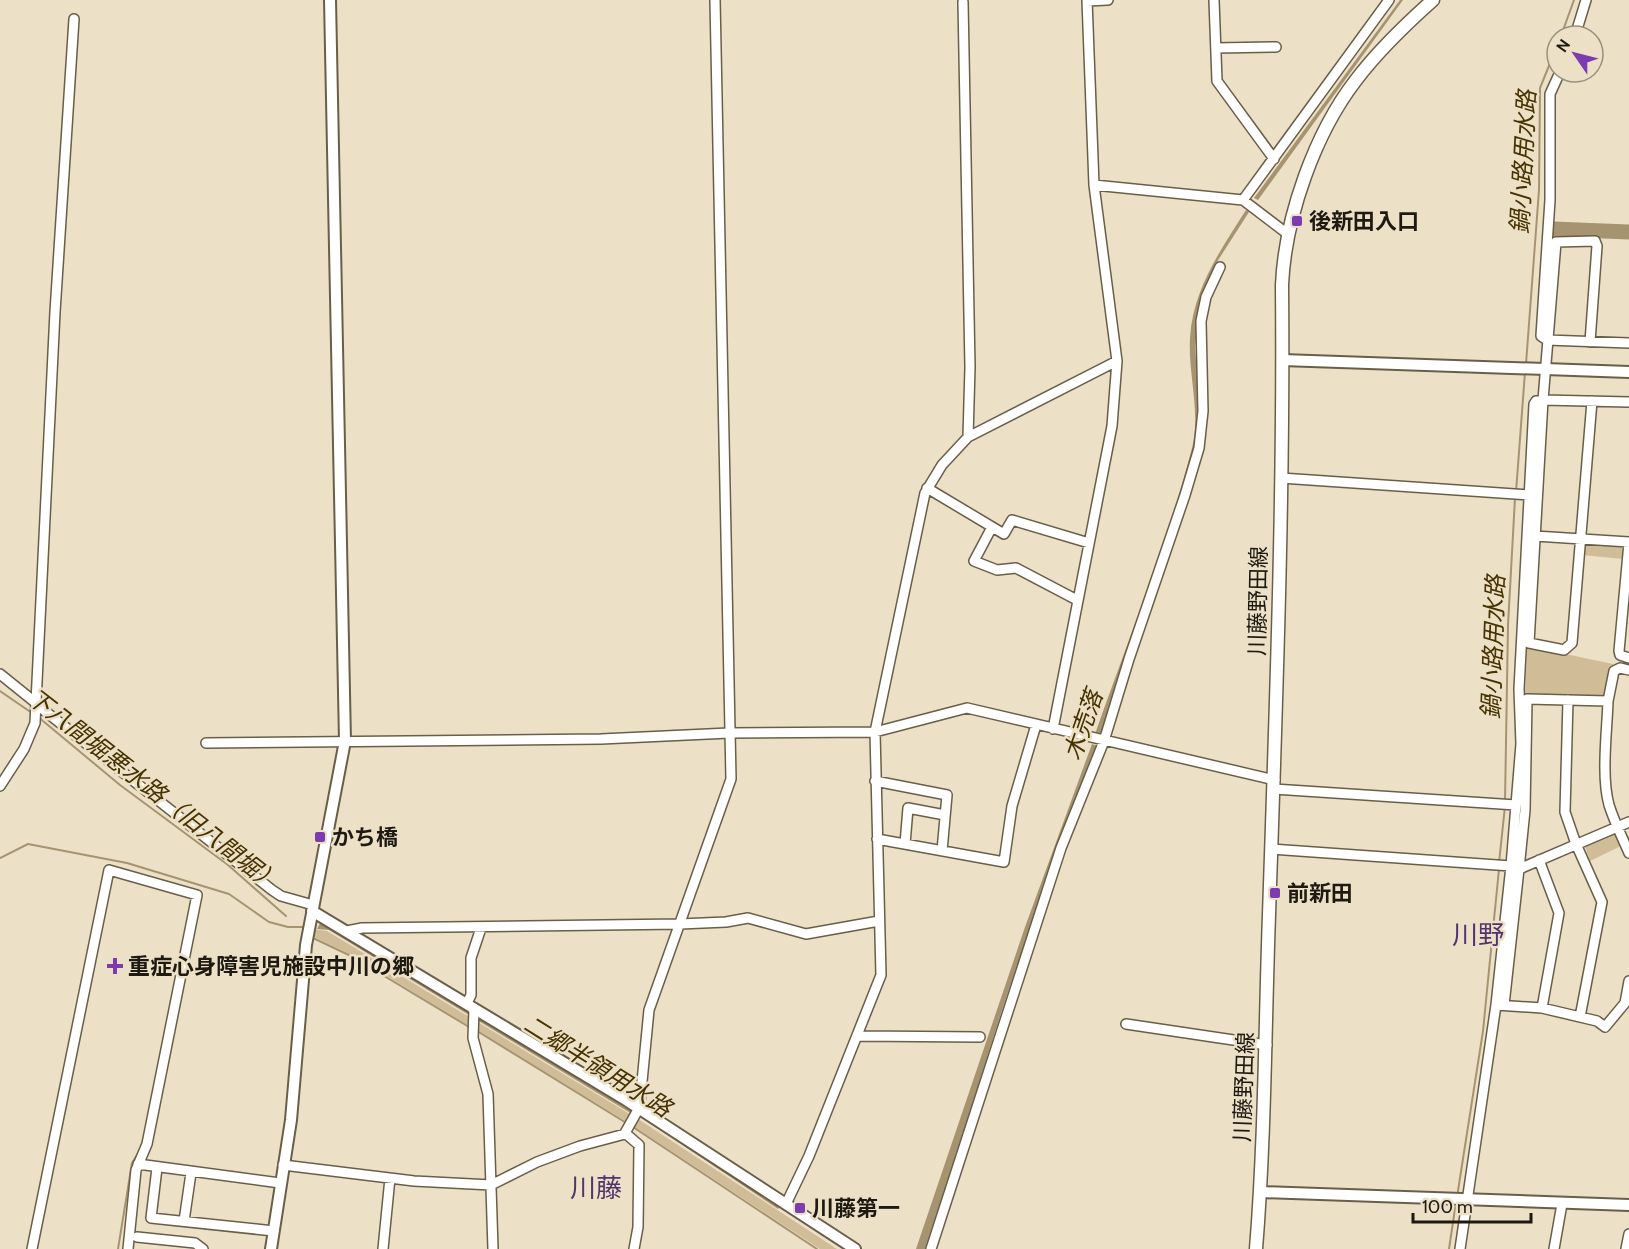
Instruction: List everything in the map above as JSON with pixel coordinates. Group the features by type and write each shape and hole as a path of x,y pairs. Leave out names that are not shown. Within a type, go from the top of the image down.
{"main road":[{"name":"川藤野田線","path":"1256,1249 1261,1192 1275,784 1282,285 1289,235 1316,154 1339,106 1373,61 1433,0"}],"street":[{"path":"272,1249 291,1120 307,938 345,741 330,0"},
{"path":"283,1165 390,1178 491,1185 537,1162 580,1146 625,1134 636,1113 640,1102 649,1010 730,789 715,0"},
{"path":"1053,729 1112,426 1118,361 1094,185 1087,0 1108,0"},
{"path":"1214,0 1217,81 1274,159"},
{"path":"1243,200 1389,0"},
{"path":"1579,24 1586,0"},
{"path":"963,2 970,367 968,437"},
{"path":"0,786 24,749 35,723 55,312 74,19"},
{"path":"1216,48 1276,47"},
{"path":"1555,84 1550,94 1550,200 1542,339 1629,343"},
{"path":"1094,185 1243,200 1289,235"},
{"path":"1590,342 1598,246 1595,242 1556,242 1544,370 1529,643 1564,650 1572,643 1592,401"},
{"path":"931,1249 1061,848 1104,741 1199,448 1203,411 1201,321 1206,297 1220,267"},
{"path":"1282,360 1629,372"},
{"path":"786,1204 809,1156 881,975 875,732 903,590 927,488 942,465 968,437 1118,361"},
{"path":"1515,867 1508,804 1521,744 1519,689 1534,404 1536,401 1543,400 1629,402"},
{"path":"1281,478 1529,495"},
{"path":"927,488 1004,534 1012,520 1089,543"},
{"path":"993,527 974,561 997,570 1016,568 1077,600"},
{"path":"1535,536 1629,542 1619,651 1620,655 1629,658"},
{"path":"1629,670 1620,668 1614,671 1608,701 1606,782 1609,804 1629,853"},
{"path":"0,674 36,705 272,890 347,930 472,1013 786,1204 855,1249"},
{"path":"1460,1249 1500,1005 1515,867 1525,810 1527,699 1608,701"},
{"path":"1568,700 1565,812 1576,844 1602,902 1580,1017"},
{"path":"206,743 602,739 729,733 875,732 967,708 1275,784 1508,804"},
{"path":"877,839 1004,862 1012,806 1036,725"},
{"path":"875,781 947,795 942,851"},
{"path":"905,844 908,808 945,815"},
{"path":"1271,849 1515,867 1539,860 1629,822"},
{"path":"1539,860 1559,913 1542,1008"},
{"path":"32,1249 109,870 197,896 147,1144 138,1164 128,1249"},
{"path":"347,930 680,924 726,922 748,918 806,934 879,921"},
{"path":"481,928 471,958 471,995 473,1038 488,1094 493,1249"},
{"path":"1500,1005 1542,1008 1598,1021 1605,1027 1625,1003 1629,981"},
{"path":"1126,1024 1267,1045"},
{"path":"858,1036 980,1037"},
{"path":"625,1134 639,1145 638,1227 633,1249"},
{"path":"138,1164 191,1173 280,1183"},
{"path":"158,1168 151,1218 274,1231"},
{"path":"184,1221 191,1173"},
{"path":"383,1249 390,1178"},
{"path":"1261,1192 1629,1206"},
{"path":"1554,1249 1562,1204"},
{"path":"193,1243 195,1222"},
{"path":"1626,1249 1629,1234"},
{"path":"137,1237 193,1243 203,1249"}],"shaded area":[{"path":"1400,0 1403,0 1258,200 1254,198"},
{"path":"1246,210 1249,212 1215,265 1201,297 1195,346 1199,408 1196,446 1101,735 1095,734 1159,556 1192,448 1195,407 1190,338 1196,303 1209,271"},
{"path":"1585,543 1622,545 1623,559 1582,555"},
{"path":"1527,646 1613,664 1604,694 1602,697 1525,696"},
{"path":"1092,744 1098,746 1025,941 936,1219 925,1249 916,1249 1025,927"},
{"path":"1614,833 1621,846 1590,861 1585,846"},
{"path":"320,923 453,1002 469,1012 469,1015 329,930 317,929"},
{"path":"313,929 327,931 638,1119 837,1249 820,1249 627,1122 352,955 312,936"},
{"path":"478,1018 633,1112 632,1114 477,1020"},
{"path":"641,1117 780,1206 778,1209"}],"waterway":[{"name":"鍋小路用水路","path":"1565,24 1574,0"},
{"name":"鍋小路用水路","path":"1526,364 1539,190 1540,88 1545,76"},
{"path":"1553,229 1629,232"},
{"name":"鍋小路用水路","path":"1516,492 1525,372"},
{"name":"鍋小路用水路","path":"1505,801 1508,625 1515,498"},
{"name":"下八間堀悪水路（旧八間堀）","path":"0,691 32,713"},
{"name":"下八間堀悪水路（旧八間堀）","path":"37,716 120,785 228,865 286,916"},
{"name":"鍋小路用水路","path":"1499,863 1505,806"},
{"name":"二郷半領用水路","path":"0,858 28,844 127,863 229,894 269,922 288,927 307,927"},
{"name":"鍋小路用水路","path":"1457,1197 1483,1031 1499,869"},
{"name":"下八間堀悪水路（旧八間堀）","path":"313,938 351,956 469,1027"},
{"name":"下八間堀悪水路（旧八間堀）","path":"477,1031 628,1124"},
{"name":"下八間堀悪水路（旧八間堀）","path":"633,1127 817,1249"},
{"path":"118,1249 132,1163 140,1150"},
{"name":"鍋小路用水路","path":"1449,1249 1456,1202"}],"place":[{"name":"後新田入口","path":"1297,221"},
{"name":"かち橋","path":"320,837"},
{"name":"前新田","path":"1275,893"},
{"name":"重症心身障害児施設中川の郷","path":"115,966"},
{"name":"川藤第一","path":"800,1208"}],"district":[{"name":"川野","path":"1478,935"},
{"name":"川藤","path":"596,1188"}],"water label":[{"name":"木売落","path":"1083,725"}]}
